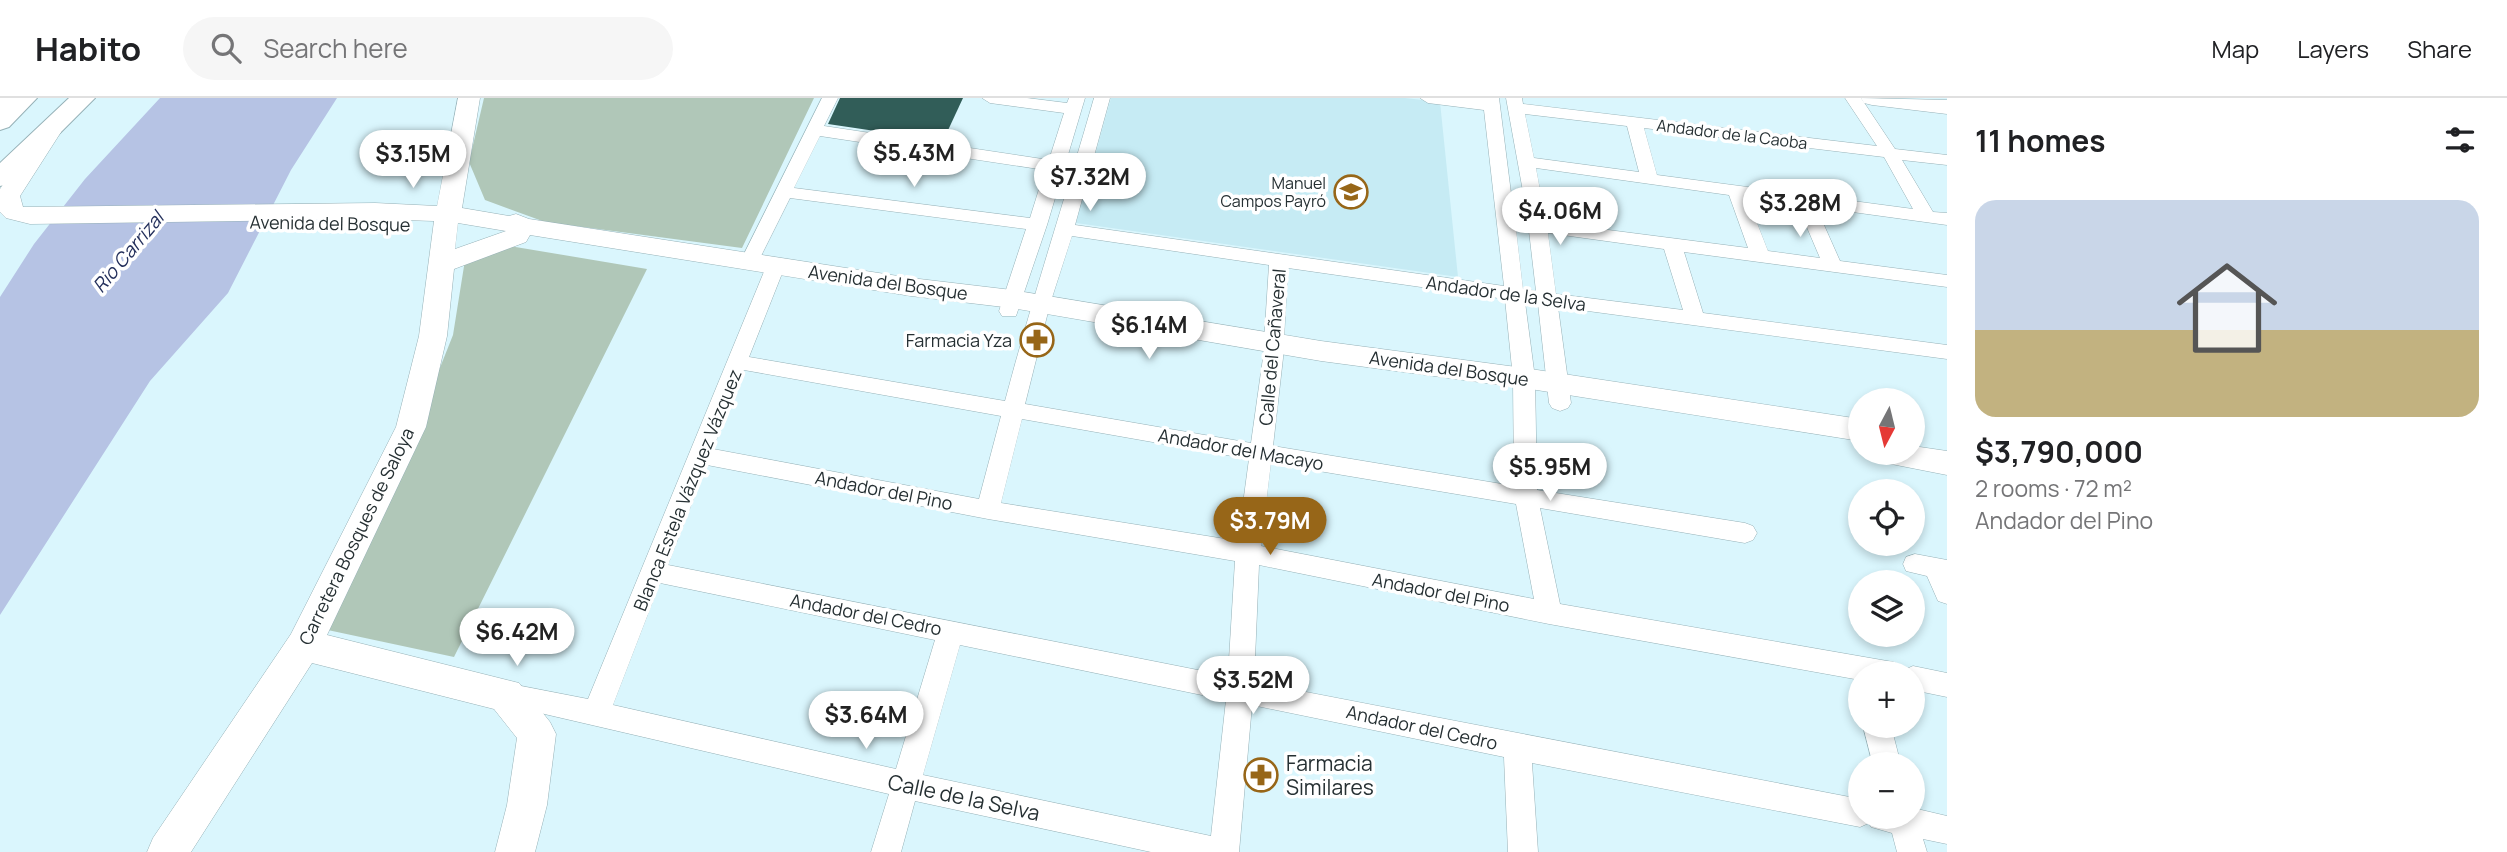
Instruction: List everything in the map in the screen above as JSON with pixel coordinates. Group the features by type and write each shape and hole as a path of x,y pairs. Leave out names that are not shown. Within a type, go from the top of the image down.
{"main road":[{"path":"0,122 25,98"},
{"path":"0,178 83,98"}],"street":[{"path":"0,102 4,98"},
{"name":"Carretera Bosques de Saloya","path":"167,852 304,645 411,427 433,336 449,208 469,98"},
{"name":"Blanca Estela Vázquez Vázquez","path":"596,713 738,362 786,192 830,98"},
{"path":"990,98 1076,104 1010,305"},
{"path":"988,510 1039,310 1102,98"},
{"path":"1428,98 1492,102 1516,295 1524,387 1526,497 1549,613"},
{"path":"1853,98 1891,155 1927,217"},
{"path":"1872,98 1947,107"},
{"path":"1515,103 1538,226 1559,393"},
{"name":"Andador de la Caoba","path":"1515,103 1891,155 1947,160"},
{"path":"1634,121 1650,179"},
{"name":"Avenida del Bosque","path":"54,125 6,201 15,213 16,224 377,214 449,208 520,231 765,269 906,299 1010,305 1273,351 1787,428 1848,430"},
{"path":"815,130 1056,166"},
{"path":"1526,162 1947,219"},
{"path":"1736,191 1760,256"},
{"path":"786,192 1038,225"},
{"path":"1804,199 1832,264"},
{"path":"377,214 449,208 520,231"},
{"path":"1507,222 1947,281"},
{"name":"Andador de la Selva","path":"1065,229 1516,295 1947,352"},
{"path":"441,264 520,231"},
{"path":"1672,243 1695,318"},
{"name":"Calle del Cañaveral","path":"1224,852 1240,689 1248,553 1273,351 1279,259"},
{"name":"Andador del Macayo","path":"738,362 1745,533"},
{"name":"Avenida del Bosque","path":"1787,428 1848,446"},
{"path":"1925,440 1947,444"},
{"name":"Andador del Pino","path":"701,455 988,510 1248,553 1549,613 1848,668"},
{"path":"1925,459 1947,463"},
{"path":"1932,567 1947,594"},
{"name":"Andador del Cedro","path":"654,572 1517,747 1848,811"},
{"path":"886,852 951,631"},
{"path":"304,645 506,695 537,734 527,805 515,852"},
{"path":"1925,680 1947,685"},
{"name":"Calle de la Selva","path":"506,695 1218,852"},
{"path":"1517,747 1523,852"},
{"path":"1925,825 1947,830"},
{"path":"1900,829 1912,852"}],"shaded area":[{"name":"Manuel Campos Payró","path":"1111,98 1405,98 1440,102 1458,277 1076,223"}],"green space":[{"path":"484,98 814,98 742,248 545,222 485,200 469,162"},
{"path":"504,245 647,269 454,657 323,629 412,438 453,335 465,260"}],"water":[{"name":"Rio Carrizal","path":"160,98 337,98 291,170 228,293 150,381 0,615 0,297 34,244 85,179"}],"building":[{"path":"840,98 963,98 943,141 828,124"}],"place":[{"name":"Manuel Campos Payró","path":"1351,192"},
{"name":"Farmacia Yza","path":"1037,340"},
{"name":"Farmacia Similares","path":"1261,775"}]}
